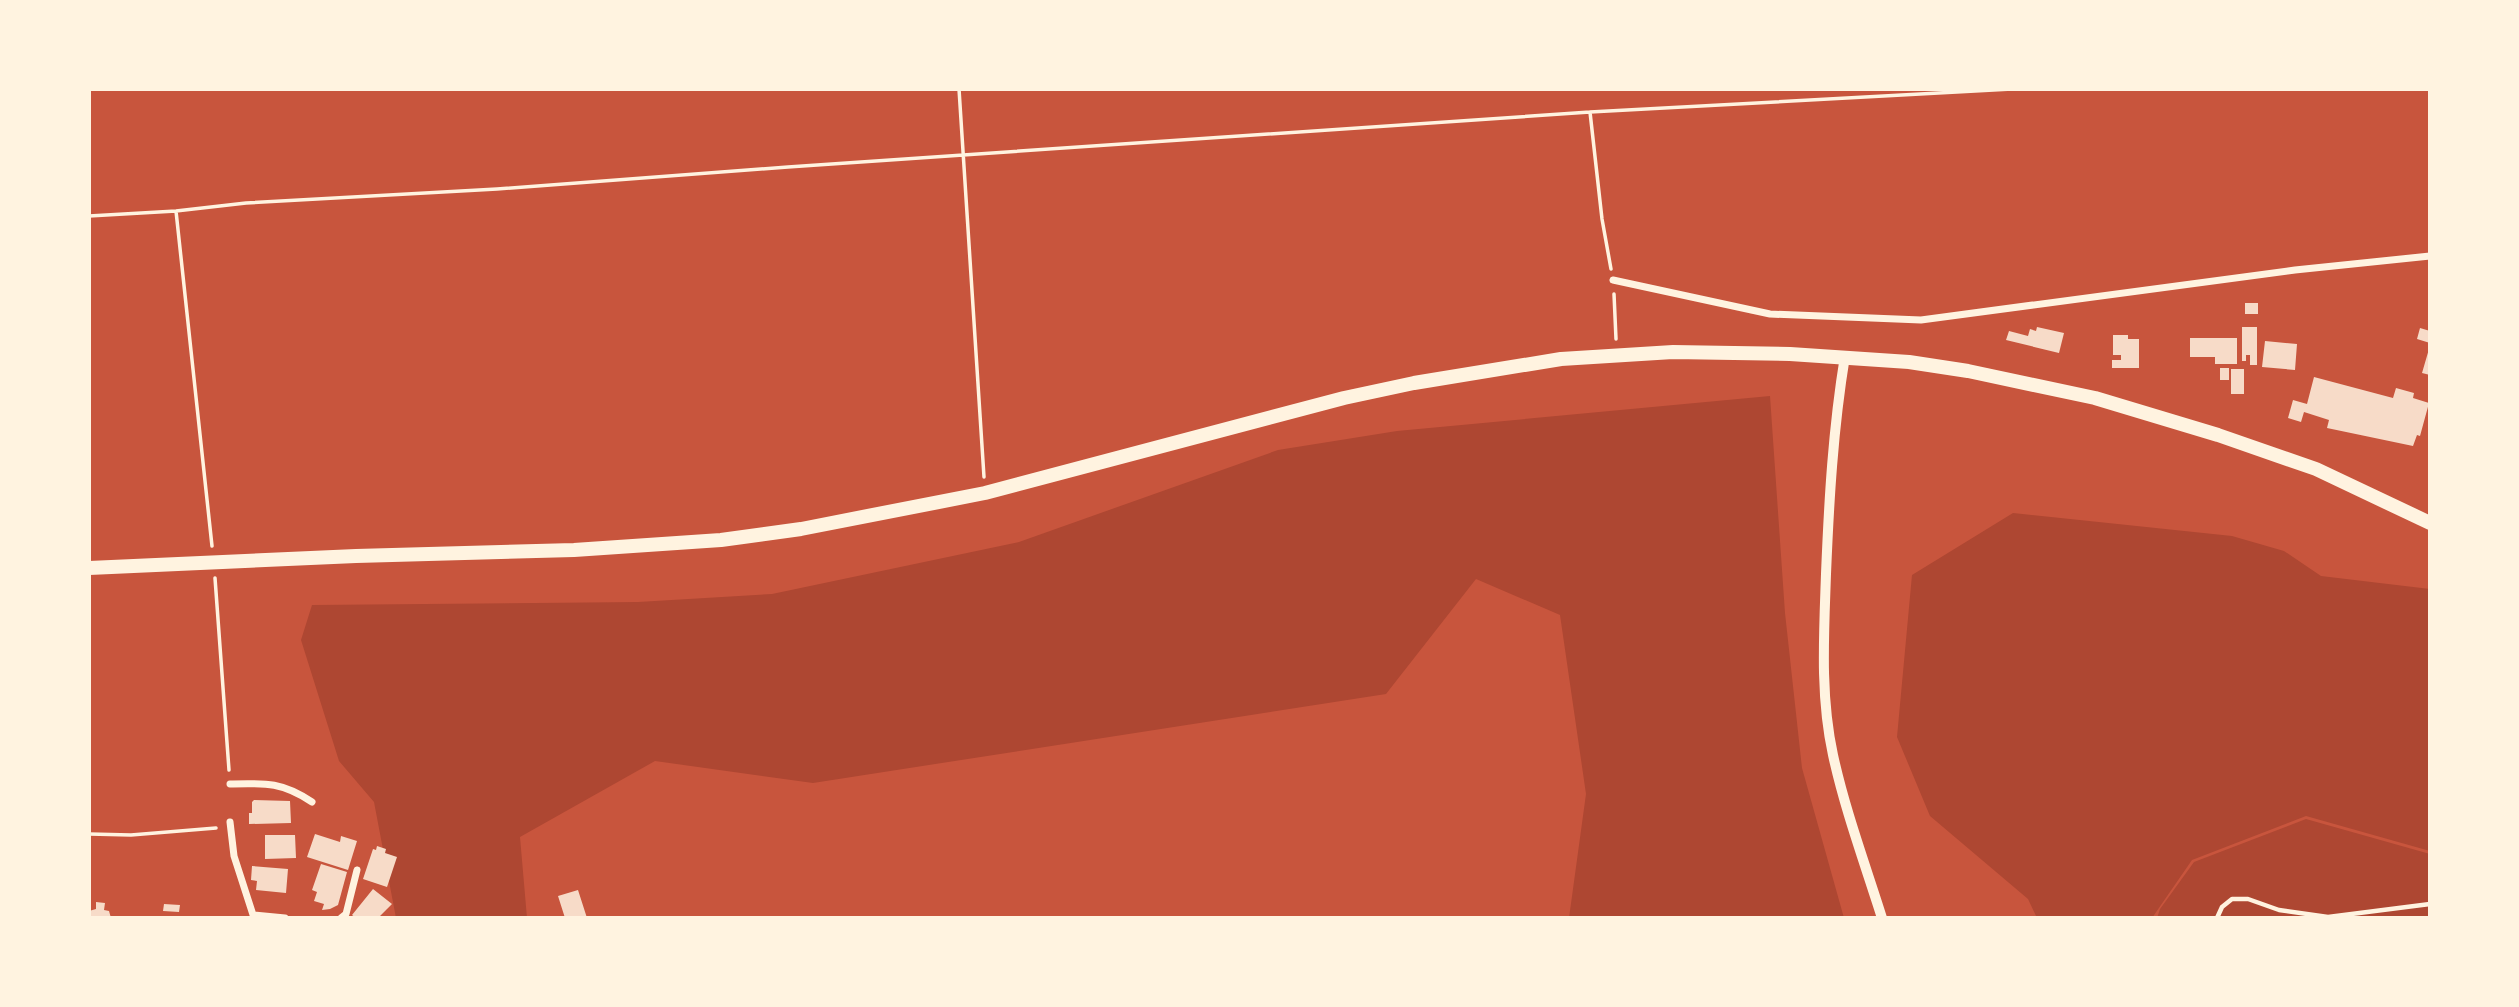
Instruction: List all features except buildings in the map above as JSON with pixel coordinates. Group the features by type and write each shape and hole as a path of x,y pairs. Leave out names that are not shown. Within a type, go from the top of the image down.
{"highway":[{"path":"89,568 643,547 800,529 985,493 1344,398 1513,366 1617,354 1732,352 1845,356 1968,371 2095,398 2208,431 2316,469 2430,523"}],"street":[{"path":"1613,280 1770,314 1898,321 2430,256"},
{"path":"1845,356 1836,407 1831,461 1824,634 1825,695 1832,754 1882,918"},
{"path":"230,784 274,784 293,790 312,802"},
{"path":"230,822 234,856 254,916 285,918"},
{"path":"341,918 346,914 357,870"}],"lane":[{"path":"2217,918 2222,907 2232,900 2248,899 2278,910 2328,917 2430,904"}],"path":[{"path":"959,89 985,493"},
{"path":"89,216 176,211 246,203 496,189 1590,112 2012,89"},
{"path":"1590,112 1602,219 1613,280 1617,354"},
{"path":"176,211 214,562 230,784"},
{"path":"89,834 131,835 218,828 230,822"}],"shaded area":[{"path":"1770,396 1785,613 1802,768 1844,918 1569,918 1586,794 1560,615 1476,579 1386,694 813,783 655,761 520,837 527,918 396,918 374,802 339,761 301,640 312,605 638,602 772,594 1019,542 1278,450 1397,431"},
{"path":"2013,513 2232,536 2284,551 2321,576 2430,589 2430,851 2306,816 2192,860 2152,918 2037,918 2028,899 1930,816 1897,737 1912,575"},
{"path":"2306,819 2430,854 2430,918 2157,918 2160,909 2194,862"}]}
